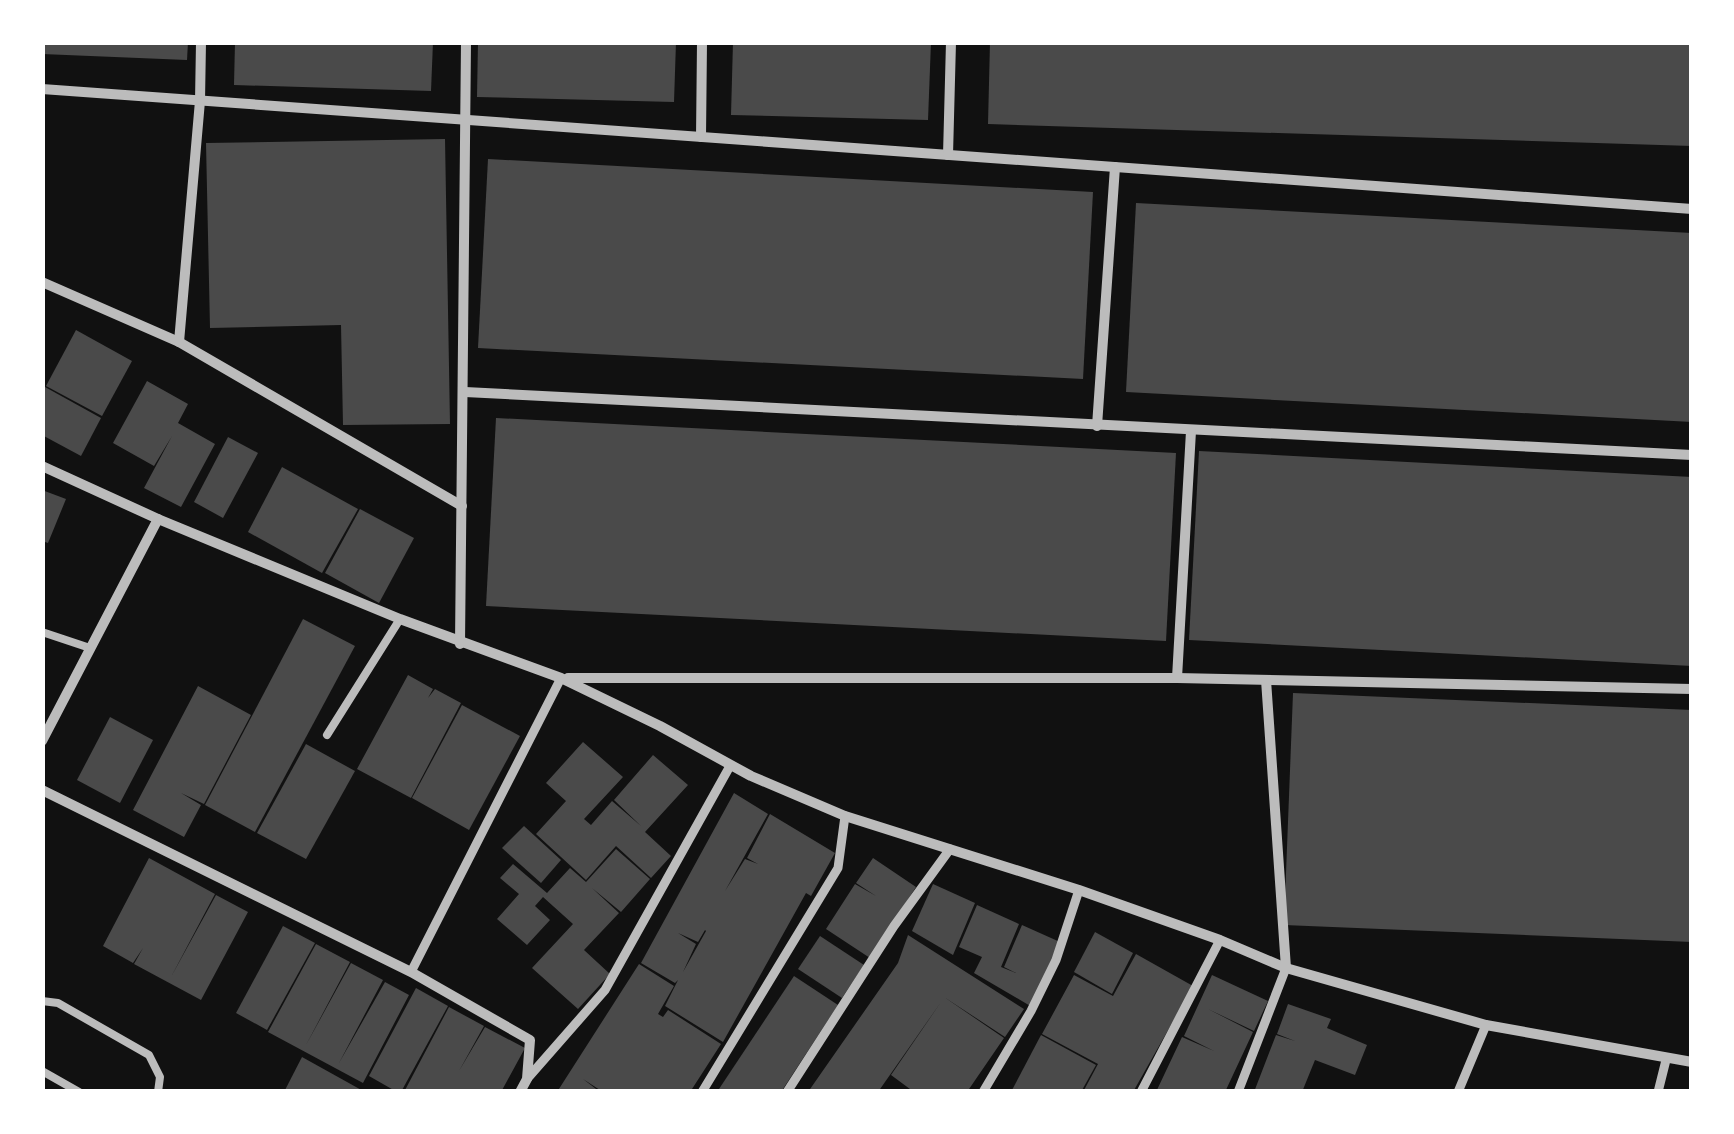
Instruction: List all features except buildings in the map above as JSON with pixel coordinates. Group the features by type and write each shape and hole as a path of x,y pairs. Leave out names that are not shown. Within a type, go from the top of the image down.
{"street":[{"path":"179,342 200,101 201,42"},
{"path":"460,644 466,42"},
{"path":"701,137 702,42"},
{"path":"948,155 951,42"},
{"path":"42,89 1692,209"},
{"path":"1097,426 1115,167"},
{"path":"42,282 179,342 462,506"},
{"path":"465,392 1692,456"},
{"path":"1177,678 1191,430"},
{"path":"42,466 400,620 561,678 660,726 730,766 845,816 1079,890 1286,968 1486,1025 1692,1062"},
{"path":"42,741 158,518"},
{"path":"561,678 1177,678 1692,689"},
{"path":"411,972 561,678"},
{"path":"1238,1092 1286,968 1266,680"},
{"path":"520,1092 605,990 730,766"},
{"path":"42,790 411,972 530,1040 528,1079"},
{"path":"702,1092 838,868 845,816"},
{"path":"787,1092 894,926 950,849"},
{"path":"983,1092 1056,960 1079,890"},
{"path":"1141,1092 1220,940"},
{"path":"1458,1092 1486,1025"},
{"path":"1658,1092 1666,1060"}],"lane":[{"path":"328,735 400,620"},
{"path":"42,632 90,648"},
{"path":"42,1002 58,1003 149,1055 160,1077 158,1092"},
{"path":"42,1071 80,1092"}]}
